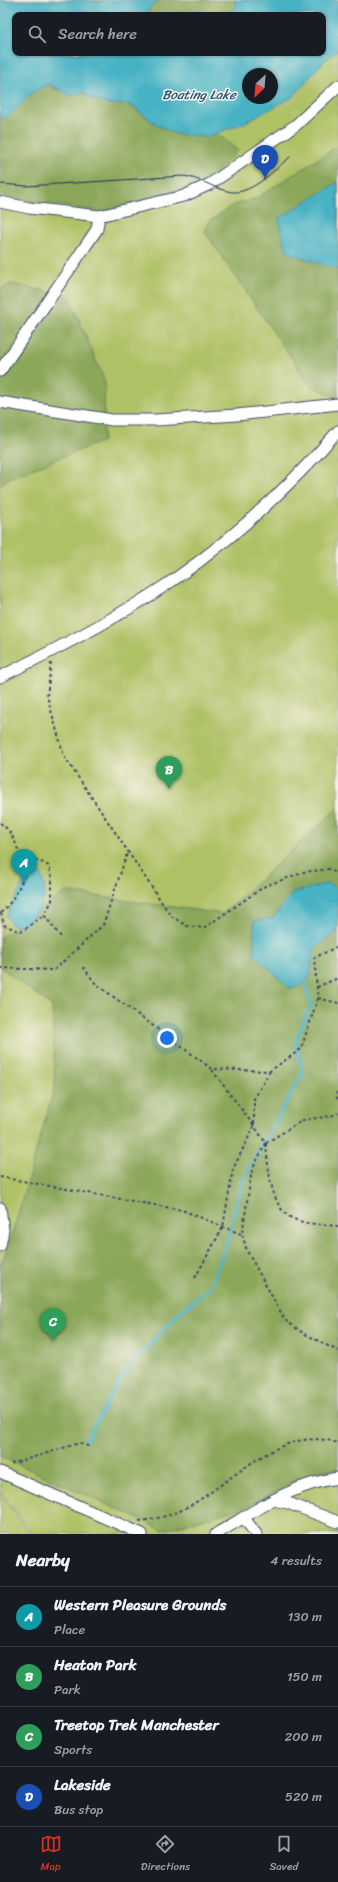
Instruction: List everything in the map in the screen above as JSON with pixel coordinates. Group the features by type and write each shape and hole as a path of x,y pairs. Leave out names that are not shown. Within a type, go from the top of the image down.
{"lane":[{"path":"0,202 29,208 99,216 184,196 210,184 296,124 338,86"},
{"path":"0,371 97,229 99,216"},
{"path":"0,402 112,420 156,420 338,404"},
{"path":"0,677 52,651 150,596 199,560 252,517 306,468 338,431"},
{"path":"0,1208 3,1230 0,1246"},
{"path":"0,1472 142,1534"},
{"path":"216,1534 294,1489 317,1481 338,1478"},
{"path":"273,1500 288,1503 338,1522"},
{"path":"244,1518 256,1534"}],"path":[{"path":"52,651 47,696 64,756 171,916 187,926 204,928 265,886 304,872 329,869 338,874"},
{"path":"0,823 8,828 13,837 25,874"},
{"path":"0,968 54,970 98,930 103,924 128,851"},
{"path":"30,860 39,860 49,866 52,880 52,901 44,915 21,932 4,925 1,913 8,907 25,874 30,860"},
{"path":"44,915 61,937"},
{"path":"195,1278 224,1227 233,1169 254,1126 254,1098 270,1071 301,1049 318,998 314,958 338,946"},
{"path":"83,967 96,984 212,1069 266,1143 268,1169 272,1187 278,1205 285,1214 302,1221 338,1226"},
{"path":"317,987 338,978"},
{"path":"318,998 338,1003"},
{"path":"212,1069 270,1071"},
{"path":"338,1091 336,1095 338,1102"},
{"path":"338,1112 331,1116 303,1120 266,1143 252,1170 242,1234 247,1251 285,1320 303,1333 338,1351"},
{"path":"0,1177 182,1210 242,1234"},
{"path":"138,1521 160,1519 191,1505 259,1457 297,1441 327,1440 338,1444"},
{"path":"15,1468 8,1465 80,1443 90,1447"}],"green space":[{"path":"0,0 338,0 338,1534 32,1534 0,1491"},
{"path":"160,0 235,0 235,6 232,12 148,12 151,6"},
{"path":"48,84 56,89 83,92 90,98 107,104 131,105 157,125 207,137 217,133 238,151 219,170 184,191 103,212 9,198 0,194 0,118 32,93"},
{"path":"338,146 338,398 310,385 205,232 210,221 233,205 255,199"},
{"path":"12,284 69,296 105,382 103,441 9,478 0,486 0,289"},
{"path":"338,808 338,1469 314,1471 249,1506 163,1530 0,1456 0,1268 12,1235 55,1086 52,1006 0,967 0,938 66,892 223,914"},
{"path":"0,1493 30,1534 0,1534"}],"water":[{"name":"Boating Lake","path":"0,0 91,0 97,2 109,0 160,0 151,6 148,12 12,12 12,56 326,56 326,12 232,12 235,6 235,0 338,0 338,50 323,62 293,97 244,123 207,137 176,134 157,125 131,105 107,104 90,98 83,92 73,96 48,84 32,93 8,117 0,119"},
{"path":"338,182 338,270 287,252 278,219"},
{"path":"29,872 41,874 45,887 45,895 41,905 31,919 23,926 12,925 6,916"},
{"path":"329,883 338,889 338,931 314,949 310,978 297,987 289,988 254,954 254,921 273,918 292,893"}],"waterway":[{"path":"86,1440 124,1373 178,1314 210,1288 226,1245 243,1179 303,1073 295,1042 311,1004 305,982"}],"tram line":[{"path":"0,184 27,186 183,176 227,191 235,192 252,187 261,182 290,157"}],"place":[{"name":"Lakeside","path":"265,178"},
{"name":"Heaton Park","path":"169,789"},
{"name":"Western Pleasure Grounds","path":"24,882"},
{"name":"Treetop Trek Manchester","path":"53,1341"}]}
